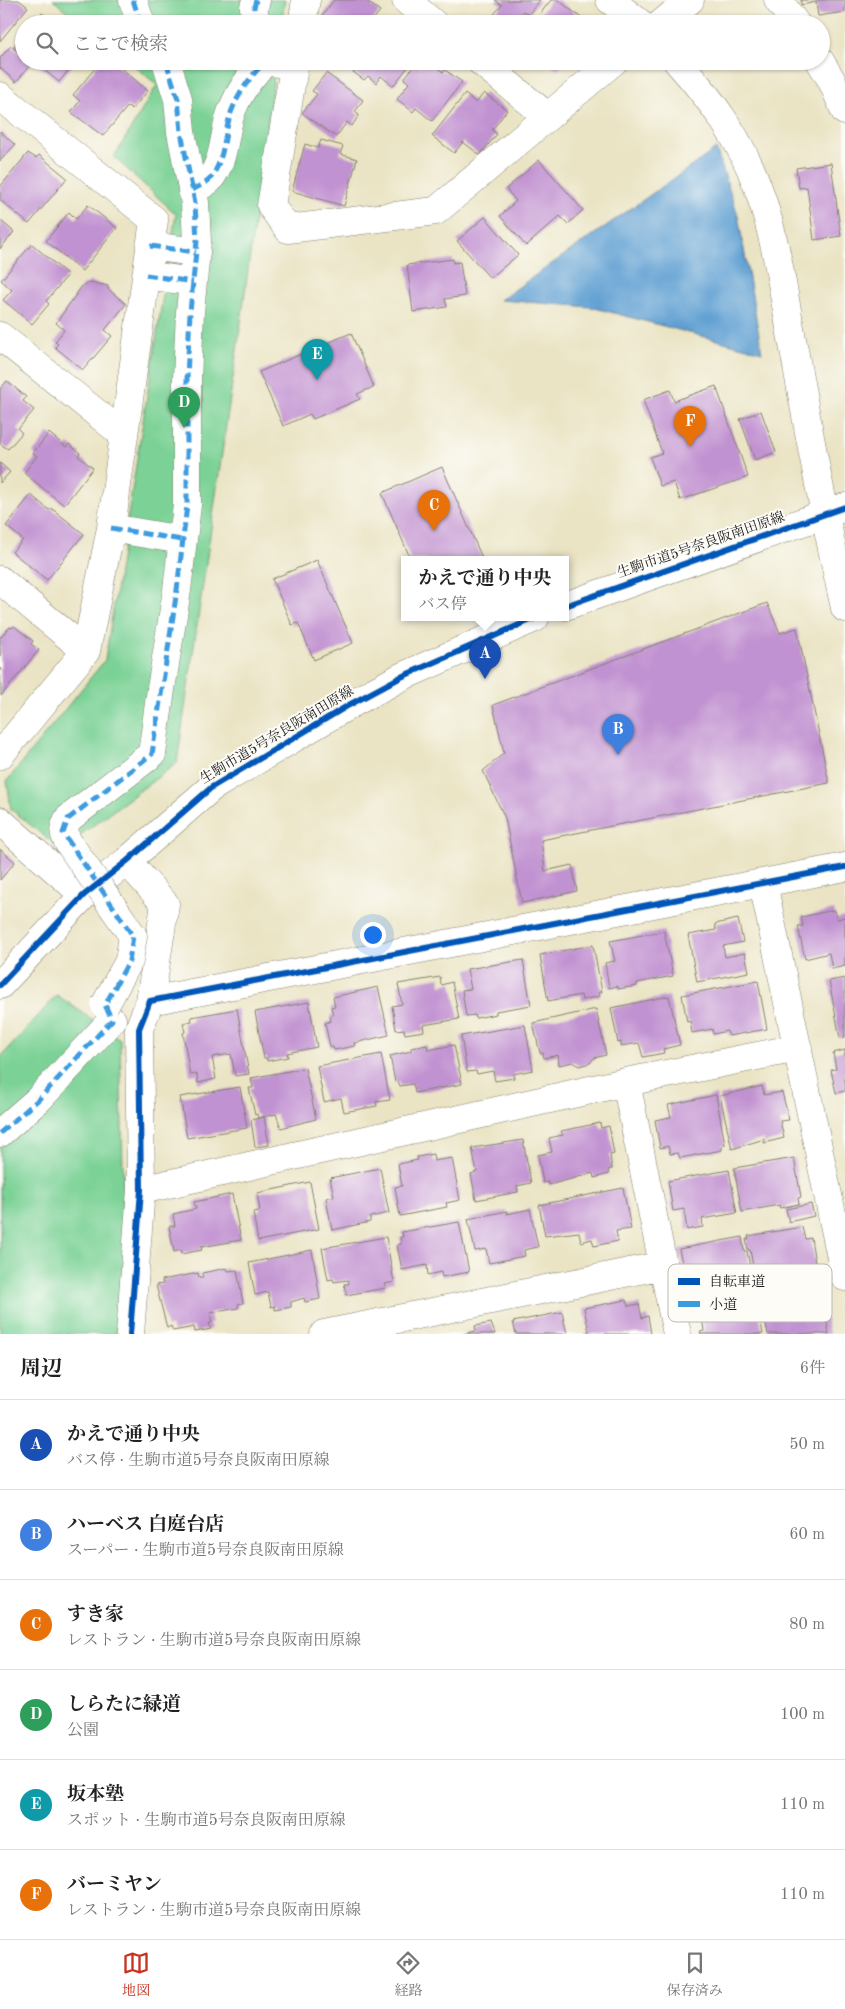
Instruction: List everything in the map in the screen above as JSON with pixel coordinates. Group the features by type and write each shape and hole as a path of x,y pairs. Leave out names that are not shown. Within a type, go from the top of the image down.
{"street":[{"path":"132,0 138,15"},
{"path":"254,15 256,0"},
{"path":"304,15 306,0"},
{"path":"406,0 424,15"},
{"path":"610,0 629,15"},
{"path":"672,15 690,0"},
{"path":"778,0 789,15"},
{"path":"0,1133 39,1099 109,1013 129,961 133,936 63,832 68,819 152,754 177,590 187,505 187,379 196,252 196,203 181,132 178,98 169,70"},
{"path":"192,190 208,181 219,165 232,111 246,86 259,70"},
{"path":"294,70 271,206 288,229 436,211 603,70"},
{"path":"491,70 547,116"},
{"path":"685,70 704,91 732,132 757,184 773,240 835,511 845,608"},
{"path":"825,70 845,111"},
{"path":"0,96 154,220 111,528 86,651 0,755"},
{"path":"150,246 196,252"},
{"path":"146,275 193,282"},
{"path":"0,336 124,436"},
{"name":"生駒市道5号奈良阪南田原線","path":"569,605 835,511"},
{"path":"111,528 182,540"},
{"path":"0,580 86,651"},
{"name":"生駒市道5号奈良阪南田原線","path":"0,985 84,894 127,861 212,787 401,676 459,653 528,621"},
{"path":"0,821 84,894"},
{"path":"127,861 165,904 150,1001 139,1029 141,1190 130,1334"},
{"path":"150,1001 845,866"},
{"path":"763,883 845,1277"},
{"path":"109,1013 139,1029"},
{"path":"141,1190 626,1082 798,1048"},
{"path":"626,1082 668,1285"},
{"path":"324,1334 664,1265"}],"green space":[{"path":"53,0 285,0 282,15 71,15"},
{"path":"140,70 275,70 241,322 177,763 83,833 55,845 11,809 7,781 105,660 176,214 114,157 157,85"},
{"path":"57,995 120,1039 125,1264 116,1334 0,1334 0,1058"}],"water":[{"path":"716,149 738,215 762,352 591,307 500,300"}],"building":[{"path":"0,0 19,0 28,7 21,15 15,15 15,23 0,41"},
{"path":"334,0 365,0 380,11 377,15 323,15"},
{"path":"495,0 540,0 528,15 523,11 520,15 494,14 502,5"},
{"path":"551,0 558,0 578,15 539,15"},
{"path":"801,0 845,0 845,12 818,15 816,2 801,5"},
{"path":"11,46 15,49 15,70 26,70 16,82 0,68 0,58"},
{"path":"44,70 69,70 59,82"},
{"path":"94,70 124,70 148,91 132,109 128,106 103,136 71,112 80,101 73,95"},
{"path":"350,70 406,70 393,86 381,76 376,83 368,76 364,80"},
{"path":"411,70 440,70 443,72 445,70 462,82 432,121 416,108 413,112 397,99 409,83 404,79"},
{"path":"326,73 363,100 355,112 359,115 352,126 347,122 336,137 302,113 317,94 312,91"},
{"path":"484,93 507,110 492,130 497,134 480,155 463,142 454,153 432,136 465,94 476,103"},
{"path":"0,131 15,145 0,161"},
{"path":"321,140 343,146 340,154 357,159 344,206 292,191 305,144 318,148"},
{"path":"28,153 36,158 39,155 67,178 29,224 0,200 0,187"},
{"path":"539,160 583,210 568,224 560,216 526,246 500,216 516,201 506,189"},
{"path":"831,163 841,236 814,240 807,187 799,188 796,168"},
{"path":"88,205 117,228 82,271 46,241 69,212 76,219"},
{"path":"485,217 518,255 490,278 457,241"},
{"path":"0,220 14,232 0,249"},
{"path":"32,244 68,275 46,301 49,304 32,324 3,300 12,290 1,280"},
{"path":"453,259 453,263 460,262 465,296 445,299 447,307 413,312 407,265"},
{"path":"90,282 108,286 108,289 126,304 105,330 112,336 83,370 55,347 58,344 55,342 64,330 56,323 82,286"},
{"path":"351,333 374,387 357,394 360,399 313,419 310,414 283,426 259,372"},
{"path":"7,381 26,397 23,401 34,410 18,429 22,433 8,449 0,444 0,389"},
{"path":"716,386 748,477 680,500 674,482 660,486 650,457 662,453 643,400 670,390 674,401"},
{"path":"761,411 776,452 755,460 740,419"},
{"path":"49,433 66,447 69,444 80,453 78,456 93,468 64,505 24,473 37,456 33,453"},
{"path":"0,463 10,472 0,483"},
{"path":"442,467 481,556 409,556 382,493"},
{"path":"31,495 84,534 47,580 12,552 23,540 6,526"},
{"path":"317,560 353,643 314,660 298,623 292,625 272,579"},
{"path":"767,603 780,633 797,628 829,783 541,840 545,871 572,865 577,891 522,903 505,818 483,771 504,753 493,705"},
{"path":"14,626 33,641 31,644 39,650 1,696 0,636 10,627"},
{"path":"0,849 15,862 0,880"},
{"path":"834,910 837,919 845,917 845,966 832,969 829,953 805,959 798,926 803,926 801,917"},
{"path":"738,919 743,942 723,946 725,957 745,953 749,972 697,982 688,935 716,930 715,924"},
{"path":"664,931 673,976 637,983 637,986 618,989 618,986 609,988 605,963 615,961 610,941"},
{"path":"593,945 602,992 599,992 600,996 582,1000 581,995 548,1001 540,955"},
{"path":"523,960 531,1005 496,1011 496,1014 476,1018 475,1015 466,1016 462,990 471,989 467,969"},
{"path":"440,977 441,985 452,982 459,1019 423,1025 424,1031 405,1034 404,1029 396,1030 392,1006 402,1004 398,984"},
{"path":"845,978 845,1037 840,1038 829,981"},
{"path":"758,981 767,1029 729,1036 727,1031 713,1034 712,1029 692,1033 690,1021 687,1022 682,995"},
{"path":"378,987 389,1035 354,1043 355,1046 334,1050 333,1047 330,1047 325,1023 331,1021 330,1015 333,1015 331,1007 335,1006 333,997"},
{"path":"669,996 680,1045 663,1049 664,1053 643,1057 639,1043 621,1046 621,1042 618,1043 611,1008"},
{"path":"309,1002 317,1047 287,1053 288,1057 267,1061 267,1058 264,1058 255,1012"},
{"path":"237,1009 249,1074 235,1076 231,1054 212,1057 216,1079 198,1083 197,1074 190,1075 183,1023 192,1021 191,1017"},
{"path":"596,1009 606,1055 594,1058 590,1063 579,1066 573,1062 559,1065 558,1055 544,1058 543,1053 540,1053 533,1023"},
{"path":"525,1025 533,1070 513,1074 514,1078 495,1081 493,1071 477,1074 476,1071 467,1072 461,1036"},
{"path":"427,1045 428,1050 454,1045 462,1084 415,1093 413,1084 400,1086 398,1081 395,1082 390,1056 411,1051 411,1048"},
{"path":"845,1050 845,1091 836,1093 831,1070 836,1069 833,1053"},
{"path":"381,1054 390,1100 376,1102 377,1106 344,1112 341,1098 324,1102 317,1066"},
{"path":"305,1068 316,1119 281,1128 276,1114 258,1118 257,1114 255,1115 249,1088 253,1088 251,1078"},
{"path":"762,1086 764,1095 782,1092 789,1120 780,1121 784,1138 764,1143 764,1139 732,1149 720,1096"},
{"path":"240,1087 247,1128 187,1138 180,1097"},
{"path":"716,1095 725,1145 722,1146 722,1150 680,1158 678,1153 670,1154 668,1146 660,1148 655,1120 671,1117 668,1105"},
{"path":"264,1117 269,1145 255,1147 251,1120"},
{"path":"600,1123 601,1128 609,1126 614,1154 610,1155 612,1169 608,1170 609,1174 594,1178 593,1173 549,1185 548,1182 543,1183 538,1155 552,1152 549,1138 563,1135 561,1131"},
{"path":"523,1140 531,1183 517,1186 518,1192 476,1200 471,1174 477,1172 472,1148"},
{"path":"433,1154 434,1161 452,1158 460,1200 446,1203 447,1207 400,1216 395,1187 402,1186 398,1164 418,1160 417,1157"},
{"path":"794,1158 801,1197 798,1198 799,1204 780,1208 779,1205 742,1212 734,1168"},
{"path":"380,1168 389,1213 370,1217 370,1222 332,1230 326,1198 334,1196 330,1178"},
{"path":"729,1170 737,1213 702,1219 703,1227 687,1230 684,1209 673,1211 668,1181"},
{"path":"310,1182 319,1229 258,1241 253,1212 260,1211 257,1193"},
{"path":"623,1188 631,1229 616,1231 618,1241 594,1246 592,1239 581,1242 579,1232 545,1236 539,1205"},
{"path":"232,1194 241,1240 201,1247 202,1250 181,1254 181,1250 174,1252 169,1226 175,1226 173,1214 196,1209 194,1202"},
{"path":"811,1204 814,1216 789,1222 786,1209"},
{"path":"530,1209 538,1247 524,1250 525,1256 489,1263 486,1249 475,1251 468,1219 507,1211 507,1214"},
{"path":"459,1222 469,1272 442,1277 441,1272 428,1275 427,1265 402,1270 397,1245 401,1244 400,1237 403,1237 402,1232"},
{"path":"802,1227 805,1239 811,1238 815,1264 753,1264 746,1239 749,1239 748,1236"},
{"path":"386,1237 394,1282 385,1284 386,1288 346,1295 344,1284 349,1284 348,1280 334,1282 333,1279 328,1280 322,1248"},
{"path":"742,1237 744,1251 747,1251 749,1264 682,1264 679,1249"},
{"path":"312,1250 320,1299 305,1302 304,1298 291,1302 291,1307 275,1310 275,1306 271,1307 268,1292 255,1295 249,1263"},
{"path":"227,1268 228,1271 237,1270 243,1303 238,1304 238,1308 210,1313 212,1323 209,1323 211,1329 195,1332 194,1327 173,1331 171,1326 167,1328 156,1285 163,1284 162,1280 198,1273 199,1277 203,1277 202,1273"},
{"path":"626,1300 628,1306 639,1304 642,1318 648,1316 651,1334 584,1334 589,1332 584,1308"},
{"path":"562,1312 567,1334 516,1334 513,1322"},
{"path":"703,1322 761,1322 763,1334 701,1334 700,1332 704,1331"},
{"path":"766,1322 827,1322 829,1334 768,1334"},
{"path":"491,1323 495,1334 463,1334 476,1331 475,1326"}],"marked path":[{"path":"133,0 138,15"},
{"path":"254,15 256,0"},
{"path":"0,1133 39,1099 112,1020 105,1005 129,961 133,936 63,833 68,819 152,754 177,590 187,505 187,379 190,312 197,241 195,203 181,132 178,99 169,70"},
{"path":"192,190 209,180 214,172 221,155 232,110 250,78 258,70"},
{"path":"150,246 196,252"},
{"path":"146,275 193,282"},
{"path":"111,528 182,540"}],"cycle path":[{"path":"569,605 845,507"},
{"path":"0,985 84,895 127,861 212,787 349,705 401,677 528,621"},
{"path":"130,1334 141,1190 139,1029 150,1001 845,867"}],"place":[{"name":"坂本塾","path":"317,380"},
{"name":"しらたに緑道","path":"184,428"},
{"name":"バーミヤン","path":"690,447"},
{"name":"すき家","path":"434,531"},
{"name":"かえで通り中央","path":"485,679"},
{"name":"ハーベス 白庭台店","path":"618,755"}]}
